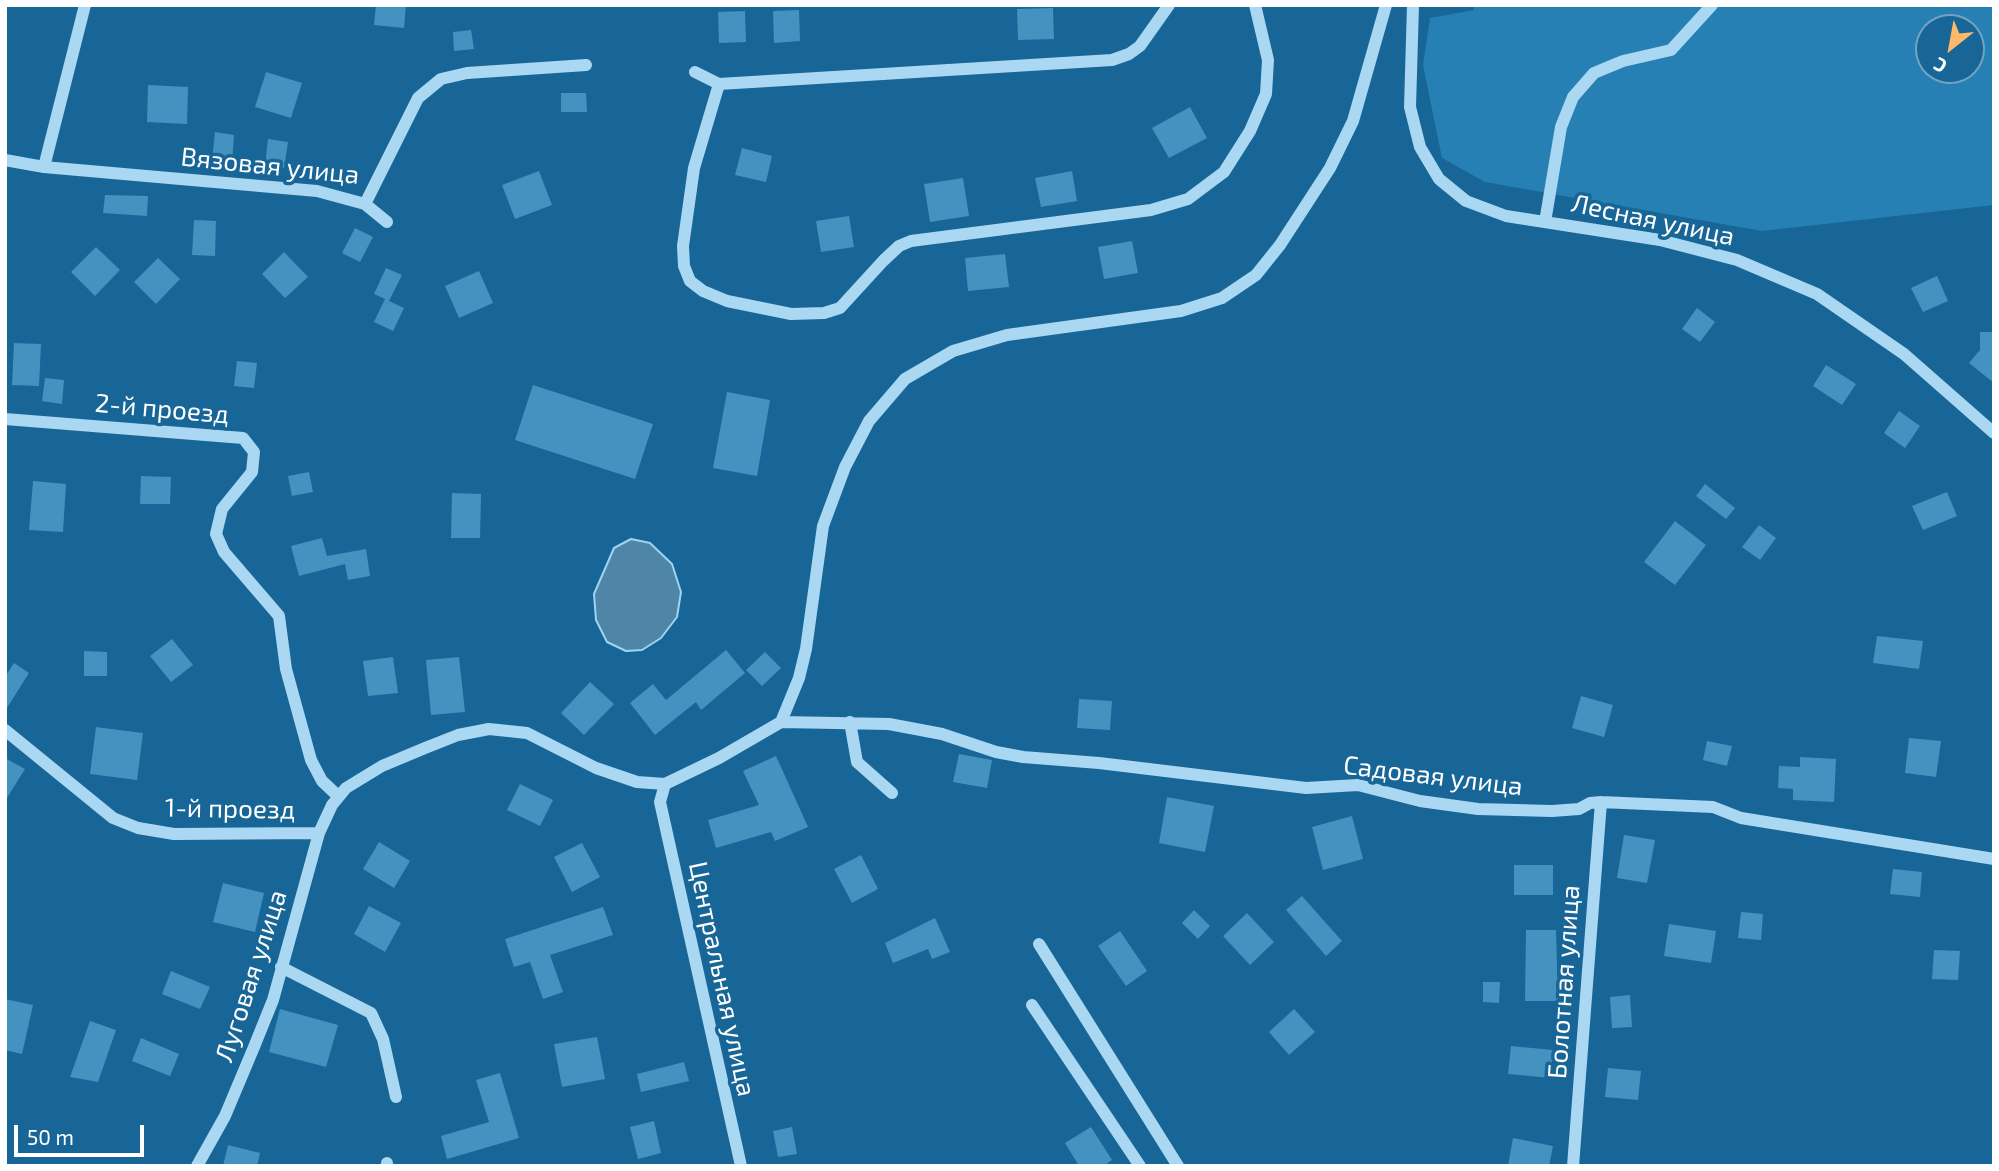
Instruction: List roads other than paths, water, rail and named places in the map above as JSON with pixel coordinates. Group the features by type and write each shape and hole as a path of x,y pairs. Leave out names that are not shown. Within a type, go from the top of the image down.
{"street":[{"path":"44,167 85,5"},
{"path":"695,72 719,84 1112,60 1129,54 1140,46 1169,5"},
{"path":"719,84 694,168 683,246 684,266 690,281 703,291 727,301 791,314 824,313 839,308 899,246 911,241 1151,210 1188,199 1224,172 1250,131 1266,94 1268,60 1255,5"},
{"path":"338,796 382,766 458,735 489,729 527,733 596,768 637,782 665,784 719,758 781,722 799,678 806,649 822,526 845,467 869,421 905,379 953,351 1007,335 1181,312 1222,298 1255,275 1280,245 1330,168 1353,121 1386,5"},
{"name":"Лесная улица","path":"1412,5 1410,107 1420,148 1439,179 1466,201 1506,216 1660,240 1737,260 1817,294 1904,354 1994,433"},
{"path":"1545,222 1561,127 1573,97 1594,73 1623,61 1671,50 1712,5"},
{"name":"Вязовая улица","path":"5,160 44,167 317,191 365,204 418,98 441,79 467,73 586,65"},
{"path":"365,204 387,222"},
{"name":"2-й проезд","path":"5,419 243,438 254,452 252,472 222,509 216,534 224,552 279,616 286,669 311,760 322,781 338,796"},
{"name":"Садовая улица","path":"781,722 889,724 942,734 996,752 1023,757 1099,762 1306,788 1357,785 1420,801 1478,809 1552,811 1579,809 1590,803 1601,802 1713,807 1741,818 1994,859"},
{"path":"850,722 857,762 892,793"},
{"name":"1-й проезд","path":"5,730 113,818 138,828 174,834 319,833"},
{"name":"Центральная улица","path":"665,784 660,802 741,1166"},
{"name":"Луговая улица","path":"197,1166 240,1082 273,1000 319,833 338,796"},
{"name":"Болотная улица","path":"1573,1166 1601,802"},
{"path":"1039,944 1178,1166"},
{"path":"281,968 371,1013 383,1040 397,1097"},
{"path":"1032,1005 1140,1166"}]}
